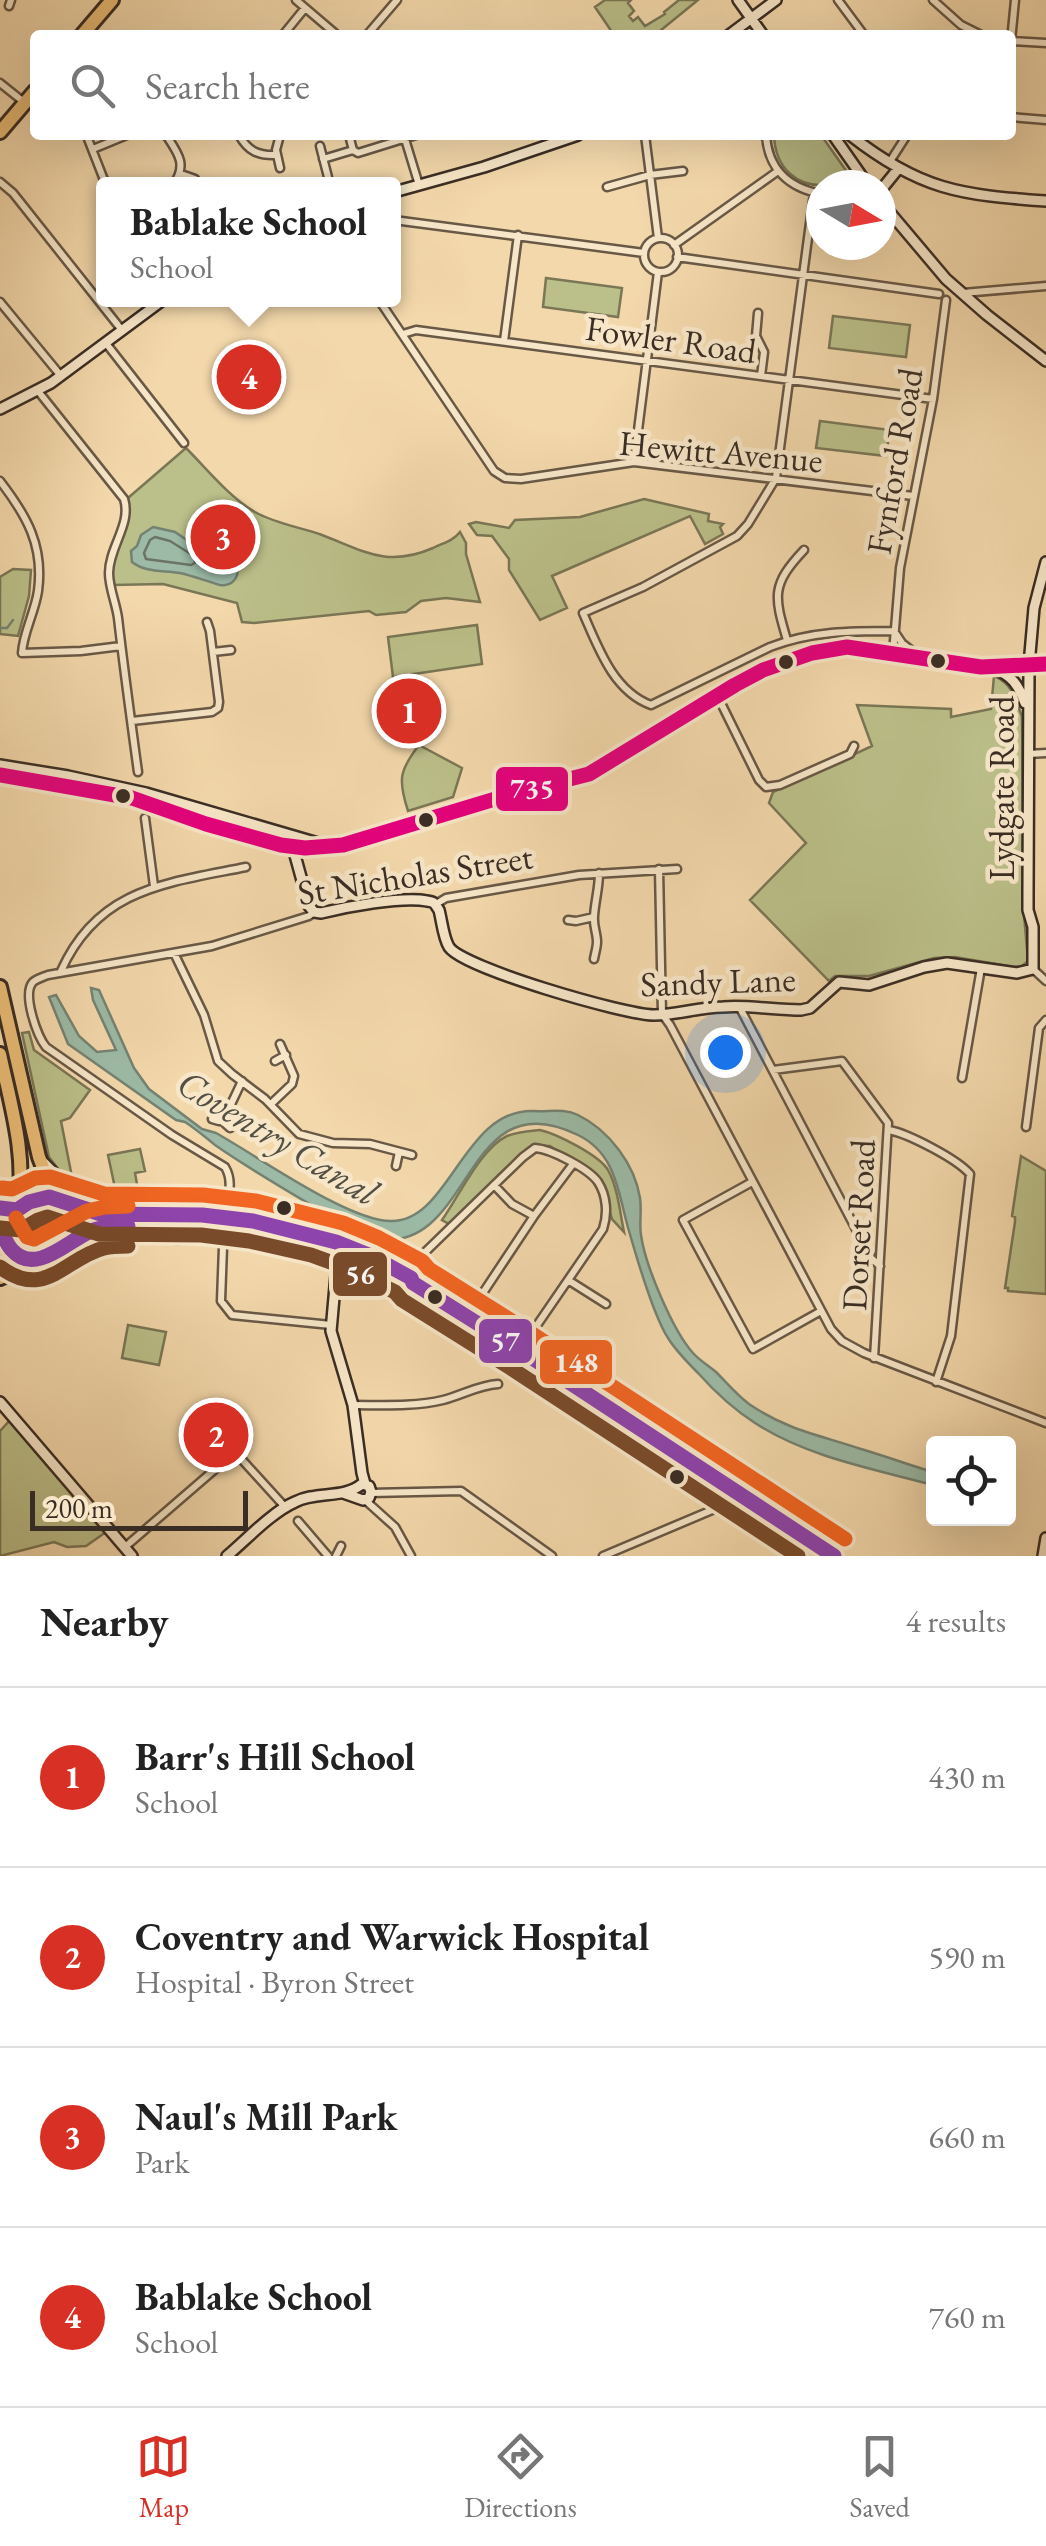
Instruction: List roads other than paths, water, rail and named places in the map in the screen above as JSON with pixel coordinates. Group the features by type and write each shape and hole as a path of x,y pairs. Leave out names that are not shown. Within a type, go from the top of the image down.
{"highway":[{"path":"86,30 112,0"},
{"path":"0,132 30,97"},
{"path":"0,975 6,1012"},
{"path":"0,987 39,1157 49,1182 73,1218 69,1242 57,1252 0,1278"},
{"path":"0,1054 20,1150 21,1186 17,1210 3,1237 18,1256 42,1259"},
{"path":"17,1210 38,1197 63,1200"}],"main road":[{"path":"738,0 759,30"},
{"path":"735,30 776,0"},
{"path":"401,190 565,140"},
{"path":"836,140 855,170"},
{"path":"857,140 894,166 935,186 955,192 1046,201"},
{"path":"892,170 894,166"},
{"path":"896,220 961,293 1046,360"},
{"path":"0,410 38,392 153,307"},
{"name":"Lydgate Road","path":"1033,969 1033,927 1028,910 1029,666 1034,608 1046,562"},
{"path":"0,775 132,798 293,848 347,844 515,792 590,774 764,670 812,653 847,647 997,670 1018,686 1028,716"},
{"path":"981,667 1046,664"},
{"path":"0,765 146,793 330,845"},
{"path":"230,818 292,844 314,912"},
{"name":"St Nicholas Street","path":"314,912 400,901 436,904"},
{"name":"Sandy Lane","path":"436,904 449,947 462,957 549,990 626,1012 662,1014 720,1006 801,1010 810,1008 836,982 869,985 947,963 1017,973 1033,969"},
{"path":"1033,927 1045,925"},
{"path":"39,1157 74,1194 114,1215"},
{"path":"63,1200 100,1214 233,1218 287,1229 368,1254 411,1278 412,1283 834,1556"},
{"path":"0,1208 17,1210"},
{"path":"69,1242 104,1227 189,1226 252,1233 365,1266 405,1286 412,1283"},
{"path":"230,1555 285,1507 308,1497 362,1491 352,1406 331,1326 343,1246"},
{"path":"0,1402 128,1551"},
{"path":"1042,1556 1046,1539"}],"street":[{"path":"296,0 331,30"},
{"path":"371,30 397,0"},
{"path":"838,0 860,30"},
{"path":"933,0 966,30"},
{"path":"1012,30 1015,0"},
{"path":"288,30 305,8"},
{"path":"1016,41 1046,43"},
{"path":"0,82 30,97"},
{"path":"1016,117 1046,120"},
{"path":"88,140 103,177"},
{"path":"93,149 115,140"},
{"path":"169,140 182,166 179,177"},
{"path":"242,140 258,154 277,155"},
{"path":"278,140 280,168"},
{"path":"350,140 353,150"},
{"path":"323,160 398,140"},
{"path":"406,140 419,186"},
{"path":"645,140 658,238"},
{"path":"767,140 778,171 806,190"},
{"path":"894,166 905,140"},
{"path":"320,146 328,177"},
{"path":"606,187 683,171"},
{"path":"674,245 778,171"},
{"path":"181,174 189,177"},
{"path":"0,182 96,298"},
{"path":"401,221 644,253"},
{"path":"504,341 518,236"},
{"path":"658,238 674,245 678,257 672,268 658,272 647,265 644,253 648,244 658,238"},
{"path":"678,257 939,294"},
{"path":"807,260 776,478 748,524 738,536 583,613 616,679 651,705 787,640 841,631 894,631 902,643 923,659"},
{"path":"634,462 658,272"},
{"path":"961,293 1046,286"},
{"name":"Fynford Road","path":"894,653 900,568 933,399 946,300"},
{"path":"0,302 61,376"},
{"path":"104,307 121,329"},
{"name":"Hewitt Avenue","path":"385,307 499,475 513,480 634,462 914,496"},
{"path":"758,313 756,336 764,352 761,376"},
{"name":"Fowler Road","path":"404,334 416,330 933,399"},
{"path":"105,342 184,443"},
{"path":"38,392 126,506 109,570 138,772"},
{"path":"0,481 22,510 36,542 38,591 22,653 122,646"},
{"path":"787,640 777,594 782,576 804,550"},
{"path":"132,722 216,710 219,702 206,622"},
{"path":"212,652 231,650"},
{"path":"718,697 766,787 780,785 850,754 854,746"},
{"path":"1028,754 1046,753"},
{"path":"145,818 154,886"},
{"path":"61,971 104,913 121,902 154,886 246,867"},
{"path":"659,869 662,1014 836,1336 874,1358 1046,1423"},
{"name":"St Nicholas Street","path":"436,904 446,898 561,878 677,869"},
{"path":"594,959 599,874"},
{"name":"St Nicholas Street","path":"226,1206 229,1178 225,1167 62,1059 40,1040 29,988 48,974 212,946 314,912"},
{"path":"568,920 594,917"},
{"path":"174,954 204,1015 218,1060 271,1104 285,1121 305,1136 338,1144 370,1144 412,1156"},
{"path":"962,1078 981,966"},
{"path":"1033,969 1046,982"},
{"path":"739,1006 872,1258 880,1266"},
{"path":"1026,1127 1039,1028 1046,1020"},
{"path":"271,1104 294,1079 280,1044"},
{"path":"275,1061 286,1055"},
{"name":"Dorset Road","path":"773,1070 842,1061 888,1124 874,1358"},
{"path":"222,1120 242,1081"},
{"path":"212,1119 222,1120 230,1128"},
{"path":"889,1130 945,1156 970,1174 951,1336 936,1382"},
{"path":"424,1266 412,1258 535,1148 547,1149 598,1182 606,1204 603,1229 520,1350"},
{"path":"396,1166 399,1152"},
{"path":"467,1316 573,1164"},
{"path":"753,1182 683,1220 753,1350 821,1312"},
{"path":"494,1184 512,1204 534,1216"},
{"path":"218,1216 226,1206 233,1218"},
{"path":"141,1226 174,1240 192,1236 220,1241 220,1294 228,1312 331,1326"},
{"path":"568,1280 606,1304"},
{"path":"352,1406 420,1404 498,1384"},
{"path":"128,1551 235,1452 285,1507"},
{"path":"711,1511 720,1494 717,1479"},
{"path":"362,1491 396,1527 411,1556"},
{"path":"362,1491 462,1491 552,1556"},
{"path":"604,1556 743,1497"},
{"path":"298,1521 332,1556 341,1546"}],"water":[{"path":"153,527 175,532 234,562 238,570 235,580 220,585 137,566 132,562 131,551 141,535"},
{"name":"Coventry Canal","path":"91,988 99,990 134,1068 149,1089 202,1129 216,1133 327,1199 373,1218 391,1221 411,1216 428,1204 473,1145 490,1127 510,1115 562,1111 589,1122 610,1139 633,1173 648,1263 669,1314 695,1356 763,1413 804,1431 926,1470 926,1483 796,1445 747,1418 711,1387 678,1352 662,1328 614,1176 601,1153 578,1135 540,1124 512,1129 490,1146 434,1220 410,1236 371,1238 347,1228 240,1162 68,1044 49,997 56,995 79,1036 97,1052 116,1050"}],"waterway":[{"path":"0,628 7,628 13,620"}],"place":[{"name":"Bablake School","path":"249,377"},
{"name":"Naul's Mill Park","path":"223,537"},
{"name":"Barr's Hill School","path":"409,711"},
{"name":"Coventry and Warwick Hospital","path":"216,1435"}]}
